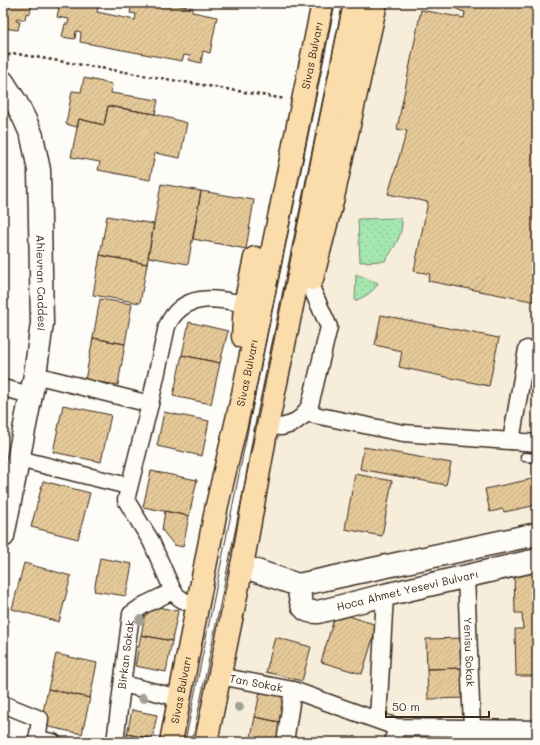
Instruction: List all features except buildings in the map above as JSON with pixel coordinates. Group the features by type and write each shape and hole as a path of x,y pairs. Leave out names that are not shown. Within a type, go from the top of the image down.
{"highway":[{"path":"243,394 243,324 245,304 310,3"},
{"name":"Sivas Bulvarı","path":"171,742 217,504 243,394 323,3"},
{"path":"206,742 242,566 268,426 355,3"},
{"path":"268,426 310,285 333,197 376,3"}],"street":[{"name":"Ahievran Caddesi","path":"3,82 17,104 32,136 39,170 42,323 33,385 3,533"},
{"path":"268,426 287,426 298,420 310,405 329,327 310,285"},
{"path":"197,605 182,601 173,591 151,541 126,500 128,486 150,404 167,326 171,318 183,306 197,300 215,299 245,304"},
{"path":"511,441 530,373 527,349 537,351"},
{"path":"3,388 33,385 150,404"},
{"path":"305,413 403,433 537,443"},
{"path":"19,460 128,486"},
{"path":"242,566 298,585 537,534"},
{"name":"Hoca Ahmet Yesevi Bulvarı","path":"298,585 302,606 305,610 311,613 537,560"},
{"name":"Yenisu Sokak","path":"466,576 472,728"},
{"name":"Birkan Sokak","path":"115,742 131,614 144,605 173,591"},
{"path":"378,719 384,595"},
{"name":"Tan Sokak","path":"219,676 294,690 378,719 394,734 472,728 537,729"},
{"path":"123,684 179,698"},
{"path":"285,742 294,690"},
{"path":"3,704 40,719 37,741 53,742"}],"lane":[{"path":"525,457 537,458"}],"path":[{"path":"3,59 12,53 290,100"}],"shaded area":[{"path":"342,3 537,3 537,742 197,742"}],"green space":[{"path":"400,218 402,227 399,238 385,261 360,262 358,219"},
{"path":"356,274 378,283 371,292 355,301"}],"tram line":[{"path":"185,742 334,3"},
{"path":"192,742 343,3"}]}
